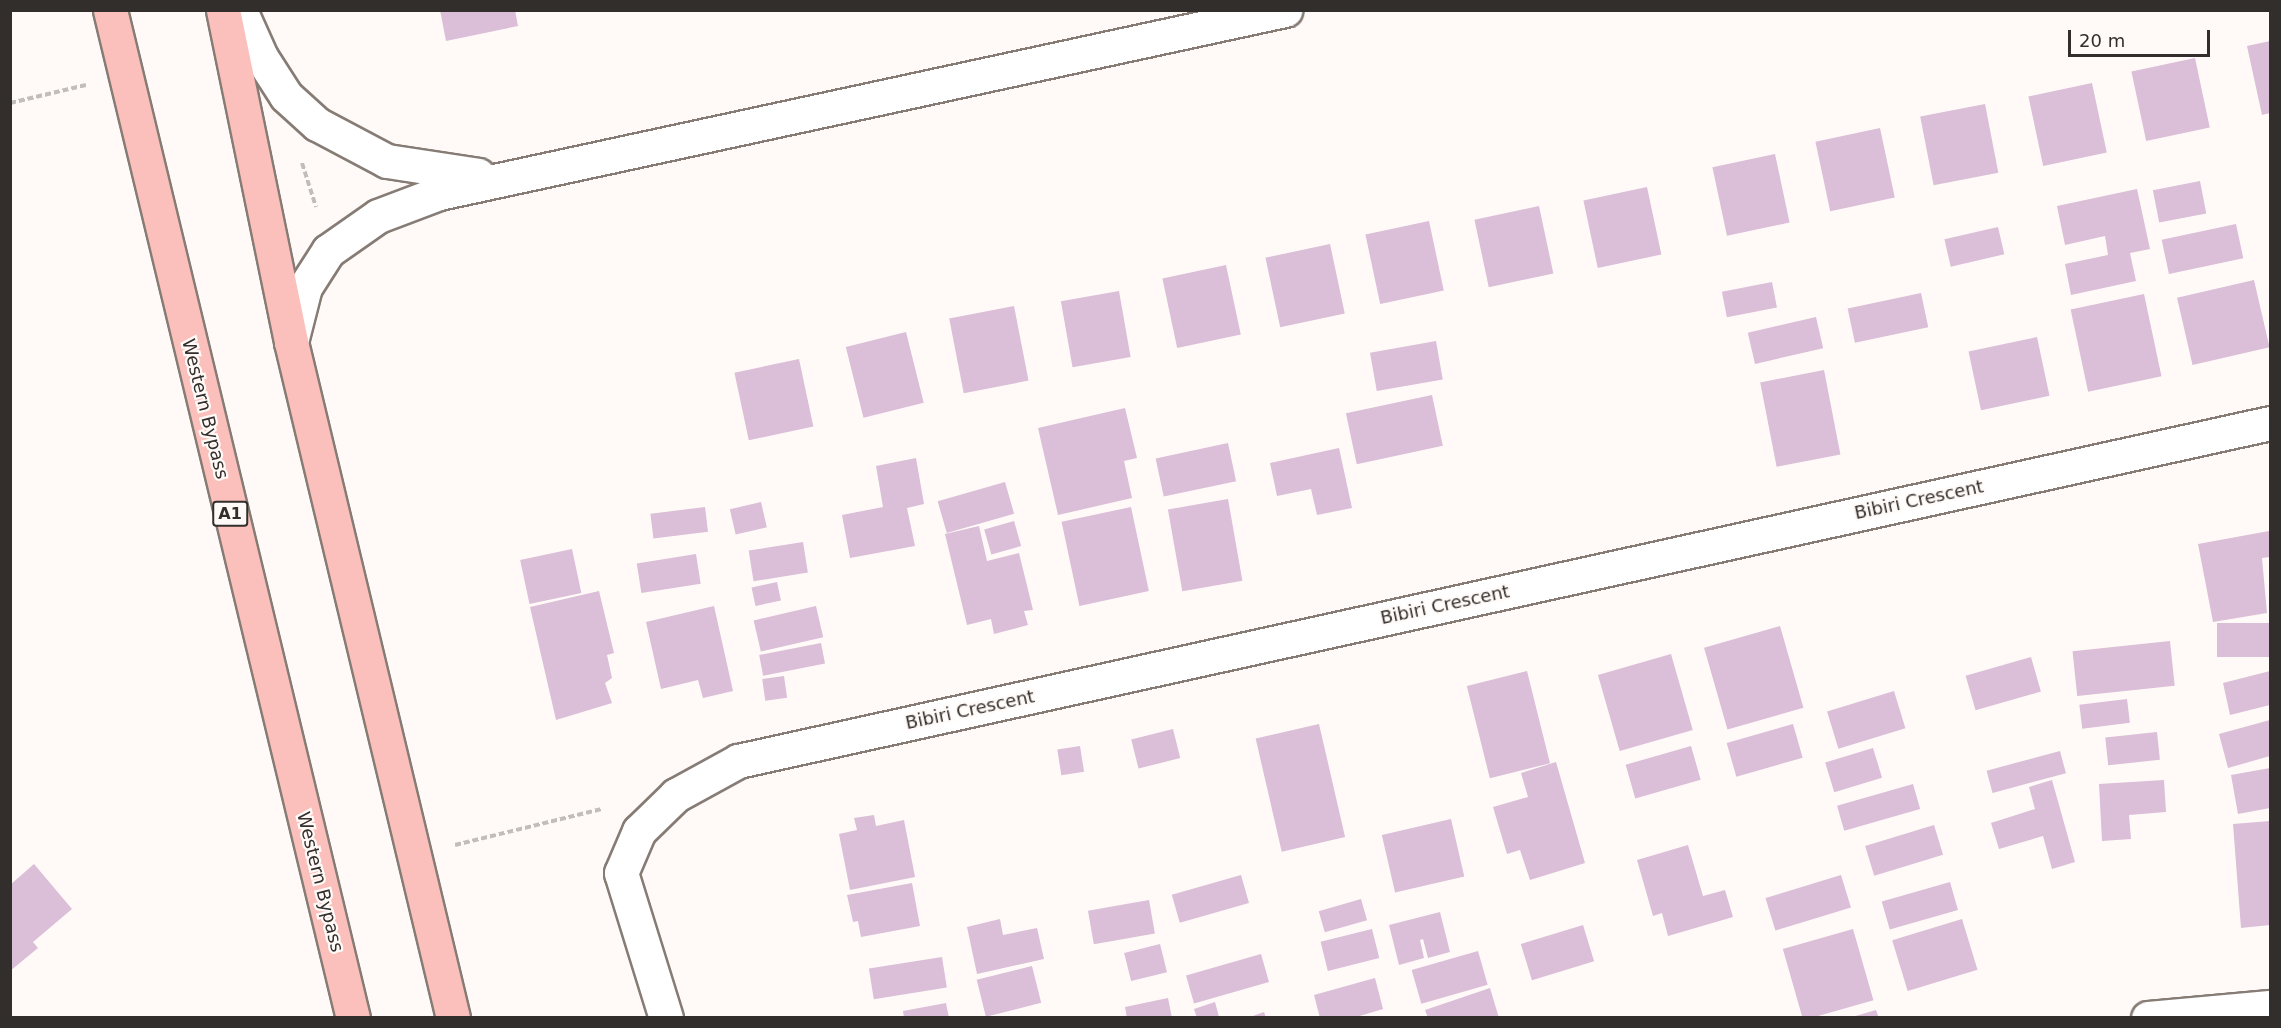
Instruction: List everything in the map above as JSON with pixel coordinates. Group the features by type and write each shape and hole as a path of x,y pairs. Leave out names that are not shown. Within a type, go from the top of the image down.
{"highway":[{"name":"Western Bypass","path":"110,10 353,1017"},
{"path":"223,10 291,342 453,1017"}],"street":[{"path":"240,10 261,57 286,96 317,124 387,161 498,177"},
{"path":"291,342 305,287 328,251 378,216 440,193 498,177 1285,10"},
{"name":"Bibiri Crescent","path":"666,1017 621,873 639,831 676,795 738,762 2271,423"},
{"path":"2148,1017 2271,1007"}],"path":[{"path":"10,103 39,95"},
{"path":"317,124 303,145 302,161 328,251"},
{"path":"479,840 550,820"}],"building":[{"path":"440,10 515,10 518,26 446,41"},
{"path":"2270,41 2270,113 2262,115 2247,46"},
{"path":"2195,58 2210,127 2146,141 2131,72"},
{"path":"2092,83 2107,152 2043,166 2028,97"},
{"path":"1985,104 1998,173 1934,185 1920,117"},
{"path":"1880,128 1895,197 1830,211 1815,142"},
{"path":"1775,154 1790,222 1727,236 1712,167"},
{"path":"2200,181 2206,213 2159,223 2153,190"},
{"path":"1647,187 1661,254 1598,268 1583,201"},
{"path":"2137,189 2150,249 2130,253 2136,281 2071,295 2065,264 2108,255 2105,236 2065,245 2057,206"},
{"path":"1539,206 1553,273 1489,287 1474,220"},
{"path":"1429,221 1444,290 1380,304 1365,235"},
{"path":"2236,224 2243,258 2169,274 2162,240"},
{"path":"1998,227 2004,254 1951,267 1944,239"},
{"path":"1330,244 1345,313 1280,327 1265,258"},
{"path":"1226,265 1241,334 1177,348 1162,279"},
{"path":"2254,280 2270,347 2193,365 2177,298"},
{"path":"1772,282 1777,308 1727,317 1722,292"},
{"path":"1119,291 1131,357 1073,367 1061,301"},
{"path":"1921,293 1928,327 1855,343 1848,309"},
{"path":"2144,294 2161,376 2088,392 2071,310"},
{"path":"1014,306 1029,381 964,393 949,319"},
{"path":"1816,317 1823,348 1755,364 1748,333"},
{"path":"906,332 924,403 864,418 846,347"},
{"path":"2037,337 2049,396 1981,410 1969,352"},
{"path":"1436,341 1443,379 1377,391 1370,353"},
{"path":"799,359 813,426 749,440 734,373"},
{"path":"1824,370 1840,454 1777,467 1760,382"},
{"path":"1432,395 1443,446 1357,464 1346,413"},
{"path":"1125,408 1137,458 1124,461 1132,498 1058,515 1038,428"},
{"path":"1228,443 1236,481 1164,497 1156,458"},
{"path":"1339,448 1352,508 1317,515 1311,489 1277,496 1270,463"},
{"path":"916,458 924,504 907,508 915,546 850,558 842,515 883,507 876,466"},
{"path":"1005,482 1014,514 947,533 938,501"},
{"path":"1228,499 1242,581 1182,591 1168,510"},
{"path":"761,502 767,527 736,535 730,509"},
{"path":"705,507 708,532 653,539 650,514"},
{"path":"1131,507 1149,591 1079,606 1062,522"},
{"path":"1014,521 1021,546 991,555 984,530"},
{"path":"979,526 987,561 1019,553 1033,610 1024,611 1028,625 994,634 991,619 967,625 945,534"},
{"path":"2269,531 2270,557 2262,558 2267,613 2213,622 2198,544"},
{"path":"803,542 808,573 754,581 749,551"},
{"path":"572,549 581,593 530,604 520,560"},
{"path":"696,554 701,584 641,593 637,563"},
{"path":"777,582 781,601 756,606 752,587"},
{"path":"599,591 614,653 607,655 612,678 605,683 612,703 556,720 530,607"},
{"path":"714,606 733,691 703,698 698,680 661,689 646,622"},
{"path":"816,606 823,637 761,652 754,620"},
{"path":"2217,623 2270,623 2270,657 2217,657"},
{"path":"1780,626 1803,708 1727,729 1704,648"},
{"path":"2170,641 2175,686 2077,696 2073,651"},
{"path":"821,643 825,664 763,676 759,655"},
{"path":"1671,654 1693,730 1620,751 1598,675"},
{"path":"2031,657 2041,692 1976,710 1966,676"},
{"path":"1527,671 1550,763 1490,778 1467,686"},
{"path":"2270,671 2270,705 2230,715 2223,683"},
{"path":"784,676 787,698 765,701 762,679"},
{"path":"1894,691 1905,728 1838,749 1827,711"},
{"path":"2127,699 2130,723 2082,729 2079,705"},
{"path":"2270,720 2270,756 2228,768 2219,734"},
{"path":"1319,724 1345,837 1282,852 1256,739"},
{"path":"1793,724 1803,758 1736,777 1727,743"},
{"path":"1173,729 1180,758 1139,769 1131,739"},
{"path":"2157,732 2160,760 2108,765 2105,737"},
{"path":"1080,746 1084,772 1061,775 1057,750"},
{"path":"1691,746 1701,780 1635,798 1626,765"},
{"path":"1873,748 1882,778 1834,792 1825,763"},
{"path":"2060,751 2066,773 1993,793 1987,771"},
{"path":"1556,762 1585,863 1530,880 1520,850 1507,854 1493,807 1528,797 1521,773"},
{"path":"2270,768 2270,808 2238,814 2231,775"},
{"path":"2052,780 2075,862 2052,869 2043,836 1999,849 1991,823 2035,809 2029,787"},
{"path":"2164,780 2166,812 2129,815 2131,839 2102,841 2099,784"},
{"path":"1913,784 1920,809 1844,831 1837,806"},
{"path":"874,815 876,826 904,820 915,877 850,890 839,834 857,830 854,818"},
{"path":"1451,819 1464,876 1395,892 1382,835"},
{"path":"2270,821 2270,925 2241,928 2233,824"},
{"path":"1934,825 1943,855 1874,876 1865,846"},
{"path":"1688,845 1703,896 1725,890 1733,917 1668,936 1662,913 1653,916 1637,860"},
{"path":"34,864 72,909 33,942 38,948 10,971 10,885"},
{"path":"1241,875 1249,903 1180,923 1172,895"},
{"path":"1841,875 1851,908 1775,931 1765,898"},
{"path":"1950,882 1958,910 1890,929 1882,902"},
{"path":"912,883 920,926 861,937 858,921 853,922 847,895"},
{"path":"1361,899 1367,920 1325,932 1319,911"},
{"path":"1149,900 1155,933 1094,944 1088,911"},
{"path":"1440,912 1450,952 1428,958 1423,939 1420,940 1424,958 1399,965 1389,925"},
{"path":"1000,919 1003,935 1037,928 1044,959 977,974 967,927"},
{"path":"1962,919 1977,970 1908,991 1892,940"},
{"path":"1583,925 1594,961 1532,980 1521,944"},
{"path":"1372,929 1379,958 1328,971 1321,942"},
{"path":"1853,929 1873,1000 1811,1018 1803,1018 1783,949"},
{"path":"1160,944 1167,972 1131,981 1124,953"},
{"path":"1478,951 1488,985 1421,1004 1412,970"},
{"path":"1261,954 1269,982 1194,1003 1186,975"},
{"path":"942,957 947,988 874,999 869,969"},
{"path":"1032,966 1041,1003 986,1017 977,980"},
{"path":"1375,978 1383,1009 1353,1018 1320,1018 1314,995"},
{"path":"1490,988 1499,1018 1428,1018 1425,1010"},
{"path":"1168,998 1172,1018 1127,1018 1125,1007"},
{"path":"1215,1002 1219,1017 1197,1018 1194,1009"},
{"path":"946,1003 949,1018 904,1018 903,1011"},
{"path":"1876,1010 1879,1018 1852,1018 1852,1017"},
{"path":"1264,1012 1266,1018 1250,1018 1250,1017"}]}
